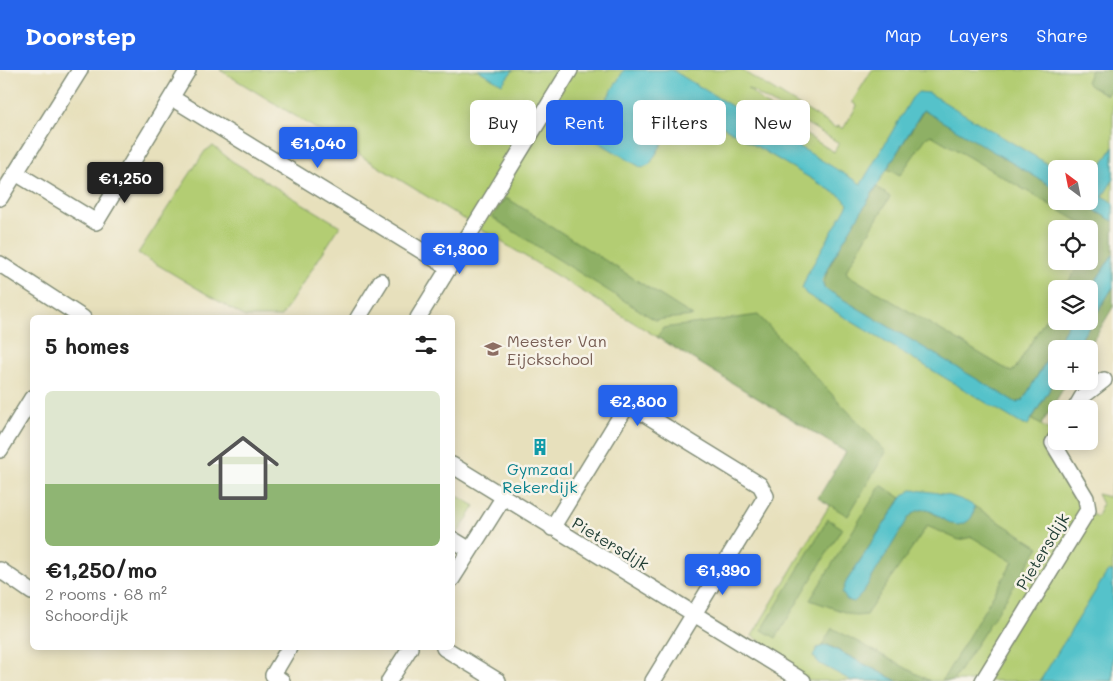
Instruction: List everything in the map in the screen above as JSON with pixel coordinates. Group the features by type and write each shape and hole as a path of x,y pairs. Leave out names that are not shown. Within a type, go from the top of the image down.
{"street":[{"path":"0,198 80,70"},
{"path":"16,173 96,222 188,70"},
{"path":"420,315 570,70"},
{"path":"172,98 448,267"},
{"path":"0,264 80,315"},
{"path":"360,315 381,281"},
{"path":"1081,400 1104,380"},
{"path":"0,450 30,401"},
{"path":"552,528 623,412 628,407 635,408 760,485 766,496 653,681"},
{"name":"Pietersdijk","path":"983,681 1088,510 1086,498 1057,450"},
{"name":"Pietersdijk","path":"455,467 803,681"},
{"path":"455,575 503,498"},
{"path":"455,541 470,550"},
{"path":"0,570 30,591"},
{"path":"282,681 273,675 288,650"},
{"path":"389,681 409,650"},
{"path":"447,650 498,681"}],"green space":[{"path":"220,70 741,70 790,100 767,100 747,88 761,100 736,100 736,145 810,145 810,137 834,152 839,143 810,126 810,112 836,128 838,126 843,129 857,106 852,102 872,70 1113,70 1113,280 1098,303 1098,280 1048,280 1048,330 1076,330 1066,340 1048,340 1048,370 1027,424 1032,419 1048,429 1048,450 1051,450 1051,453 1046,456 1049,460 1053,457 1078,501 1077,505 1097,517 1102,504 1097,494 1109,497 1113,479 1113,681 809,681 784,666 788,658 752,636 857,459"},
{"path":"1091,70 1113,70 1113,85 1107,95 1086,82"},
{"path":"924,110 1048,184 1048,204 931,135 926,138 900,175 887,169"},
{"path":"213,146 232,161 340,226 282,315 242,315 138,253 205,151"},
{"path":"877,187 890,197 846,271 848,275 1011,372 1015,369 1048,315 1048,330 1065,330 1059,340 1048,340 1048,358 1023,400 1016,403 824,288 829,268 854,222"},
{"path":"505,198 693,316 655,320 513,231 492,217"},
{"path":"1059,210 1094,210 1113,221 1113,254 1096,280 1069,280 1076,270 1098,270 1098,220 1076,220"},
{"path":"1113,287 1113,307 1093,340 1081,340 1087,330 1098,330 1098,311"},
{"path":"758,315 886,452 848,516 818,498 846,452 657,337 663,328"},
{"path":"1049,390 1062,390 1056,400 1048,400 1048,414 1041,425 1032,419"},
{"path":"881,485 901,498 846,582 916,510 924,508 953,524 974,510 974,506 1039,547 953,681 942,681 1013,562 972,537 959,540 927,526 866,615 856,616 810,600"},
{"path":"455,495 475,506 458,533 455,531"},
{"path":"828,519 842,528 776,638 762,630"},
{"path":"832,628 930,681 897,681 828,645 821,647"}],"water":[{"path":"478,70 513,70 502,84"},
{"path":"624,70 672,70 722,100 633,100 633,145 661,145 650,164 642,168 603,145 623,145 623,100 606,100"},
{"path":"918,92 929,93 1048,164 1048,184 923,110 830,263 822,281 824,288 1017,403 1023,400 1048,358 1049,390 1028,425 1023,425 806,294 802,288 808,273 848,204 842,197 754,145 796,145 861,184 912,98"},
{"path":"726,103 736,109 736,134 726,128"},
{"path":"1113,147 1113,180 1103,196 1113,203 1113,221 1094,210 1098,210 1098,171"},
{"path":"1113,254 1113,287 1098,311 1098,280 1096,280"},
{"path":"1065,330 1087,330 1081,340 1059,340"},
{"path":"911,490 952,496 967,502 974,506 972,517 967,522 957,525 927,510 916,512 909,517 862,594 854,602 847,600 842,593 846,582 902,497"},
{"path":"1113,571 1113,681 1040,681 1106,574"},
{"path":"827,645 897,681 852,681 820,664 813,656 817,648"}],"place":[{"name":"Meester Van Eijckschool","path":"493,349"},
{"name":"Gymzaal Rekerdijk","path":"540,447"}]}
